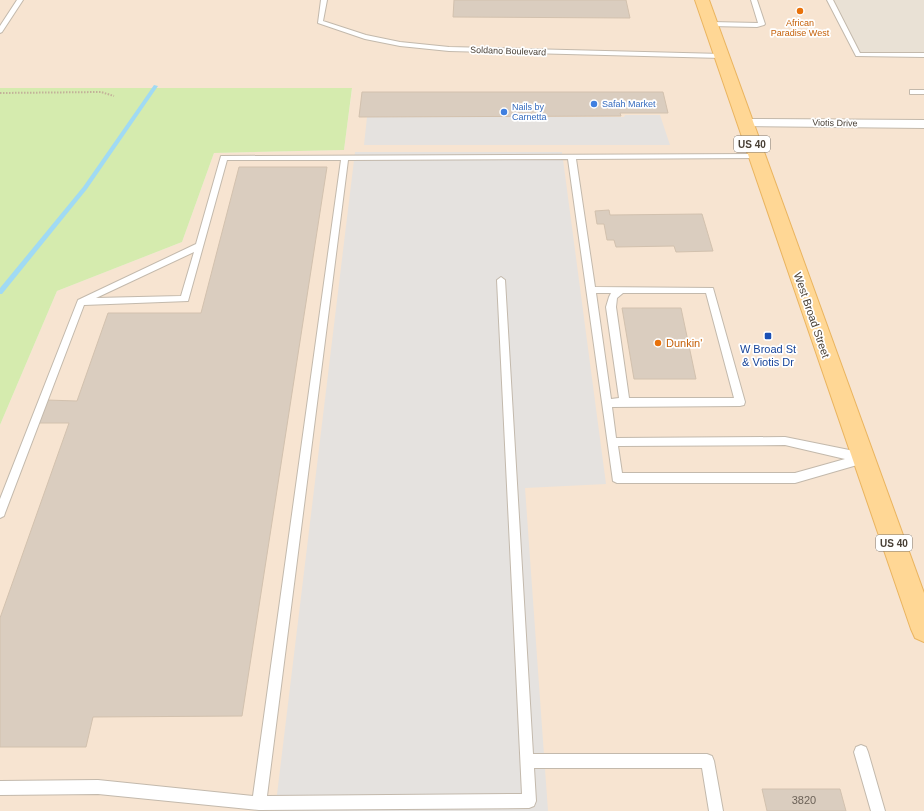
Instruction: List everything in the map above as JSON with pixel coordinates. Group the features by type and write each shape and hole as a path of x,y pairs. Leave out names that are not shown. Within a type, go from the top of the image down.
{"main road":[{"name":"West Broad Street","path":"702,0 924,628"}],"street":[{"name":"Viotis Drive","path":"745,123 924,124"}],"lane":[{"path":"0,31 20,0"},
{"name":"Soldano Boulevard","path":"324,0 320,22 365,37 400,44 449,49 722,56"},
{"path":"711,24 762,24 754,0"},
{"path":"830,0 858,55 924,55"},
{"path":"913,92 924,92"},
{"path":"81,302 185,300 224,158 756,156"},
{"path":"572,157 617,478 795,478 864,458"},
{"path":"259,803 345,158"},
{"path":"0,513 81,302 199,246"},
{"path":"0,788 98,788 259,803 529,801 502,280"},
{"path":"591,290 710,290 740,402 607,402"},
{"path":"622,290 613,297 611,307 626,402"},
{"path":"612,442 785,442 864,458"},
{"path":"861,752 878,811"},
{"path":"527,761 707,761 716,811"}],"path":[{"path":"0,93 101,92 114,96"}],"shaded area":[{"path":"0,0 830,0 859,54 924,54 924,811 0,811 0,425 57,291 182,242 214,153 344,150 352,89 0,88"},
{"path":"830,0 924,0 924,54 859,54"},
{"path":"625,115 660,115 670,145 364,145 367,117 624,117"},
{"path":"355,152 562,152 606,484 525,488 548,811 275,811"}],"green space":[{"path":"0,88 352,88 344,150 214,153 182,242 57,291 0,425"}],"building":[{"path":"454,0 626,0 630,18 453,17"},
{"path":"362,92 663,92 668,113 620,113 621,116 359,117"},
{"path":"239,167 327,167 242,716 93,717 86,747 0,747 0,618 69,423 38,423 47,400 77,401 108,313 201,313"},
{"path":"609,210 610,215 702,214 713,251 676,252 674,246 616,247 614,240 607,240 604,224 597,224 595,211"},
{"name":"Dunkin'","path":"622,308 681,308 696,379 634,379"},
{"path":"762,789 840,789 846,811 767,811"}],"waterway":[{"path":"0,292 85,188 156,86"}],"place":[{"name":"African Paradise West","path":"800,11"},
{"name":"Safah Market","path":"594,104"},
{"name":"Nails by Carnetta","path":"504,112"},
{"name":"W Broad St & Viotis Dr","path":"768,336"},
{"name":"Dunkin'","path":"658,343"}]}
